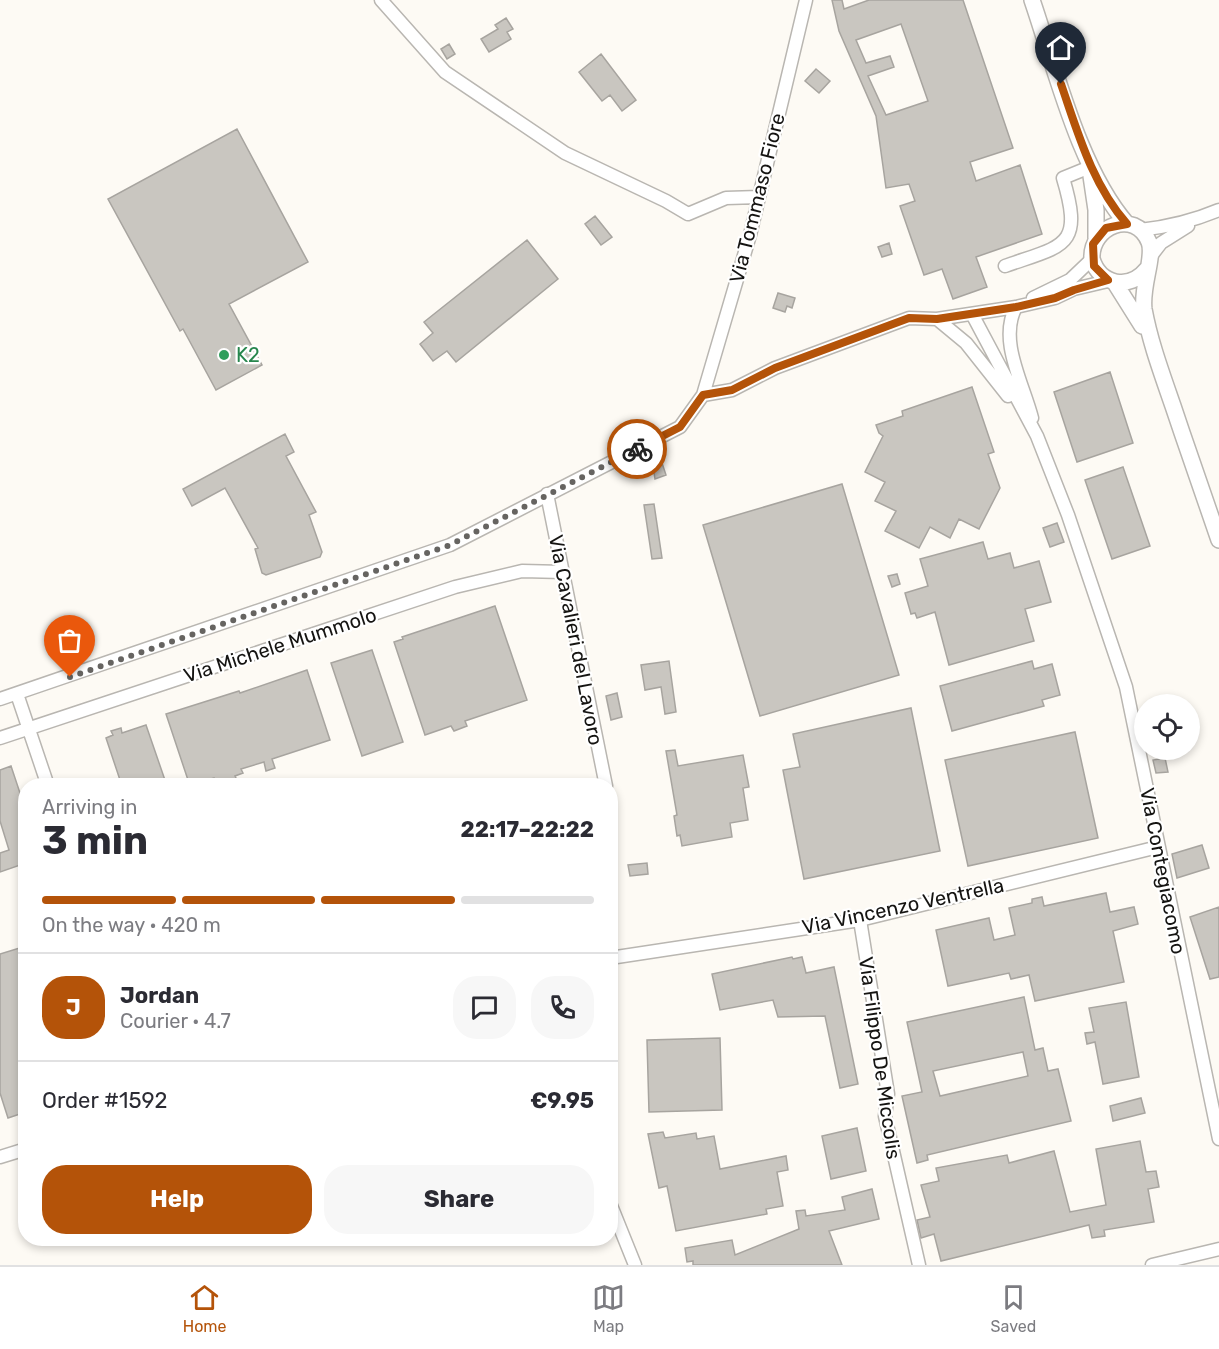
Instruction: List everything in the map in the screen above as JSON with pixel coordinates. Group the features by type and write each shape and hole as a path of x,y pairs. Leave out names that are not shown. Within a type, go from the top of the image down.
{"main road":[{"path":"1032,0 1090,167 1113,208 1148,242 1149,262 1143,287 1144,309 1155,353 1219,540"},
{"path":"1090,167 1096,210 1096,238 1092,259 1097,272 1112,282 1136,314 1155,353"},
{"path":"1096,238 1106,228 1133,227"},
{"path":"1112,282 1136,279 1149,262"}],"street":[{"path":"381,0 445,72 565,153 666,201 688,214 726,198 759,197"},
{"name":"Via Tommaso Fiore","path":"703,395 759,197 806,0"},
{"path":"1005,266 1056,248 1065,240 1072,227 1072,210 1063,178 1090,167"},
{"path":"1133,227 1164,228 1219,210"},
{"path":"1149,262 1161,243 1199,218"},
{"path":"1016,307 1070,280 1092,259"},
{"path":"703,395 732,390 775,368 909,318 937,319 1016,307 1055,298 1074,290 1112,282"},
{"name":"Via Contegiacomo","path":"1016,307 1009,320 1008,340 1037,436 1068,515 1126,687 1219,1139"},
{"name":"Via Contegiacomo","path":"972,314 1037,436"},
{"name":"Via Contegiacomo","path":"937,319 966,343 1037,436"},
{"name":"Via Michele Mummolo","path":"0,699 450,545 680,427 703,395"},
{"name":"Via Cavalieri del Lavoro","path":"547,494 604,778"},
{"name":"Via Michele Mummolo","path":"0,738 455,587 522,571 563,572"},
{"path":"17,694 45,778"},
{"name":"Via Vincenzo Ventrella","path":"618,957 860,920 1158,847"},
{"name":"Via Filippo De Miccolis","path":"860,920 888,1094 885,1116 919,1265"},
{"path":"0,1157 18,1151"},
{"path":"618,1223 635,1265"},
{"path":"1152,1265 1219,1249"}],"building":[{"path":"832,0 842,0 844,9 869,0 963,0 1013,148 970,162 976,181 1020,165 1042,234 976,257 987,287 953,299 942,269 924,275 900,206 915,201 909,184 886,188 876,116 839,31","holes":["901,24 928,101 886,115 868,76 894,67 890,56 866,63 856,40"]},
{"path":"506,18 513,29 507,32 511,39 489,52 481,39 498,29 495,25"},
{"path":"449,44 455,54 447,59 441,49"},
{"path":"601,54 636,100 622,111 610,95 602,101 579,72"},
{"path":"816,69 830,81 819,93 805,81"},
{"path":"237,129 308,262 229,304 262,365 216,390 183,329 180,331 108,199"},
{"path":"595,216 612,237 601,245 585,224"},
{"path":"527,240 558,279 456,362 447,351 433,361 420,344 433,333 424,322"},
{"path":"889,243 892,254 882,257 878,247"},
{"path":"778,293 795,298 792,308 787,306 785,312 773,308"},
{"path":"1110,372 1133,443 1077,462 1054,392"},
{"path":"972,387 994,452 988,454 1000,488 979,529 959,519 950,538 930,527 919,548 885,531 896,511 875,501 885,482 865,472 883,436 876,425 903,416 902,411"},
{"path":"285,434 294,452 286,456 316,512 309,515 322,552 320,557 266,575 262,573 255,549 258,548 225,488 192,506 183,489"},
{"path":"662,463 666,475 655,479 653,466"},
{"path":"1123,467 1150,546 1112,559 1085,480"},
{"path":"842,484 899,675 760,716 703,525"},
{"path":"654,504 662,558 652,559 644,505"},
{"path":"1057,523 1064,542 1050,547 1043,528"},
{"path":"983,542 988,559 1010,553 1014,568 1039,561 1051,602 1025,609 1034,641 949,665 935,612 917,618 915,613 911,614 905,593 928,586 920,559"},
{"path":"897,574 900,584 892,587 888,576"},
{"path":"495,606 527,700 465,721 467,726 454,731 451,726 425,735 394,642 403,639 402,637"},
{"path":"372,650 403,742 362,756 331,663"},
{"path":"669,661 676,712 665,714 661,687 645,690 641,665"},
{"path":"1032,661 1034,669 1052,664 1060,695 1042,700 1044,706 952,731 940,686"},
{"path":"307,670 330,740 272,759 275,768 266,771 264,762 241,769 243,773 235,776 236,778 187,778 166,714 239,691 240,693"},
{"path":"617,693 622,717 611,720 606,696"},
{"path":"911,708 940,851 804,879 783,770 800,767 793,734"},
{"path":"146,725 164,778 119,778 106,738 113,735 111,731 121,728 122,733"},
{"path":"1075,732 1098,838 968,866 945,760"},
{"path":"675,750 678,766 743,755 749,787 743,788 748,820 730,823 732,837 682,846 680,835 677,836 674,816 677,815 666,751"},
{"path":"1153,760 1165,760 1168,772 1156,773"},
{"path":"11,766 18,787 18,866 0,872 0,853 9,850 0,821 0,770"},
{"path":"1202,845 1209,868 1177,878 1172,854"},
{"path":"647,863 648,874 630,876 628,865"},
{"path":"1106,893 1110,912 1134,907 1138,924 1113,931 1124,982 1035,1001 1029,975 1011,979 1009,973 948,986 936,930 989,918 994,940 1015,935 1009,908 1032,903 1032,899 1042,897 1044,906"},
{"path":"1219,907 1219,977 1210,979 1190,917"},
{"path":"18,948 18,1115 8,1118 0,1093 0,954"},
{"path":"792,957 793,959 802,957 806,973 834,967 858,1084 840,1088 825,1016 778,1017 773,1000 720,1010 712,974"},
{"path":"1024,997 1035,1050 1043,1048 1048,1071 1058,1069 1071,1121 927,1155 928,1160 917,1163 902,1096 922,1092 907,1022","holes":["1023,1052 1028,1076 940,1096 933,1071"]},
{"path":"1126,1002 1139,1077 1103,1084 1095,1042 1087,1044 1085,1033 1094,1032 1089,1008"},
{"path":"720,1038 722,1110 649,1112 647,1040"},
{"path":"1141,1098 1145,1113 1113,1121 1110,1106"},
{"path":"857,1128 866,1171 831,1179 822,1136"},
{"path":"663,1132 665,1138 696,1133 697,1139 714,1136 720,1169 786,1156 788,1170 777,1172 783,1206 766,1209 767,1214 676,1231 667,1186 659,1188 648,1134"},
{"path":"1140,1141 1146,1172 1156,1171 1159,1187 1148,1189 1154,1222 1104,1230 1105,1236 1092,1238 1089,1225 941,1261 934,1234 921,1238 917,1220 930,1217 921,1185 939,1181 936,1168 1007,1155 1009,1163 1054,1151 1070,1212 1106,1205 1096,1149"},
{"path":"872,1189 879,1219 829,1231 842,1265 693,1265 693,1261 687,1262 685,1248 732,1240 735,1255 799,1229 796,1211 805,1210 806,1216 845,1210 842,1197"}],"way so far":[{"path":"70,677 450,545 637,449"}],"place":[{"name":"K2","path":"224,355"}],"route":[{"path":"637,449 680,427 703,395 732,390 775,368 909,318 937,319 1016,307 1055,298 1108,280 1102,277 1094,266 1091,251 1093,244 1100,232 1106,228 1127,224 1113,208 1090,167 1061,84"}]}
